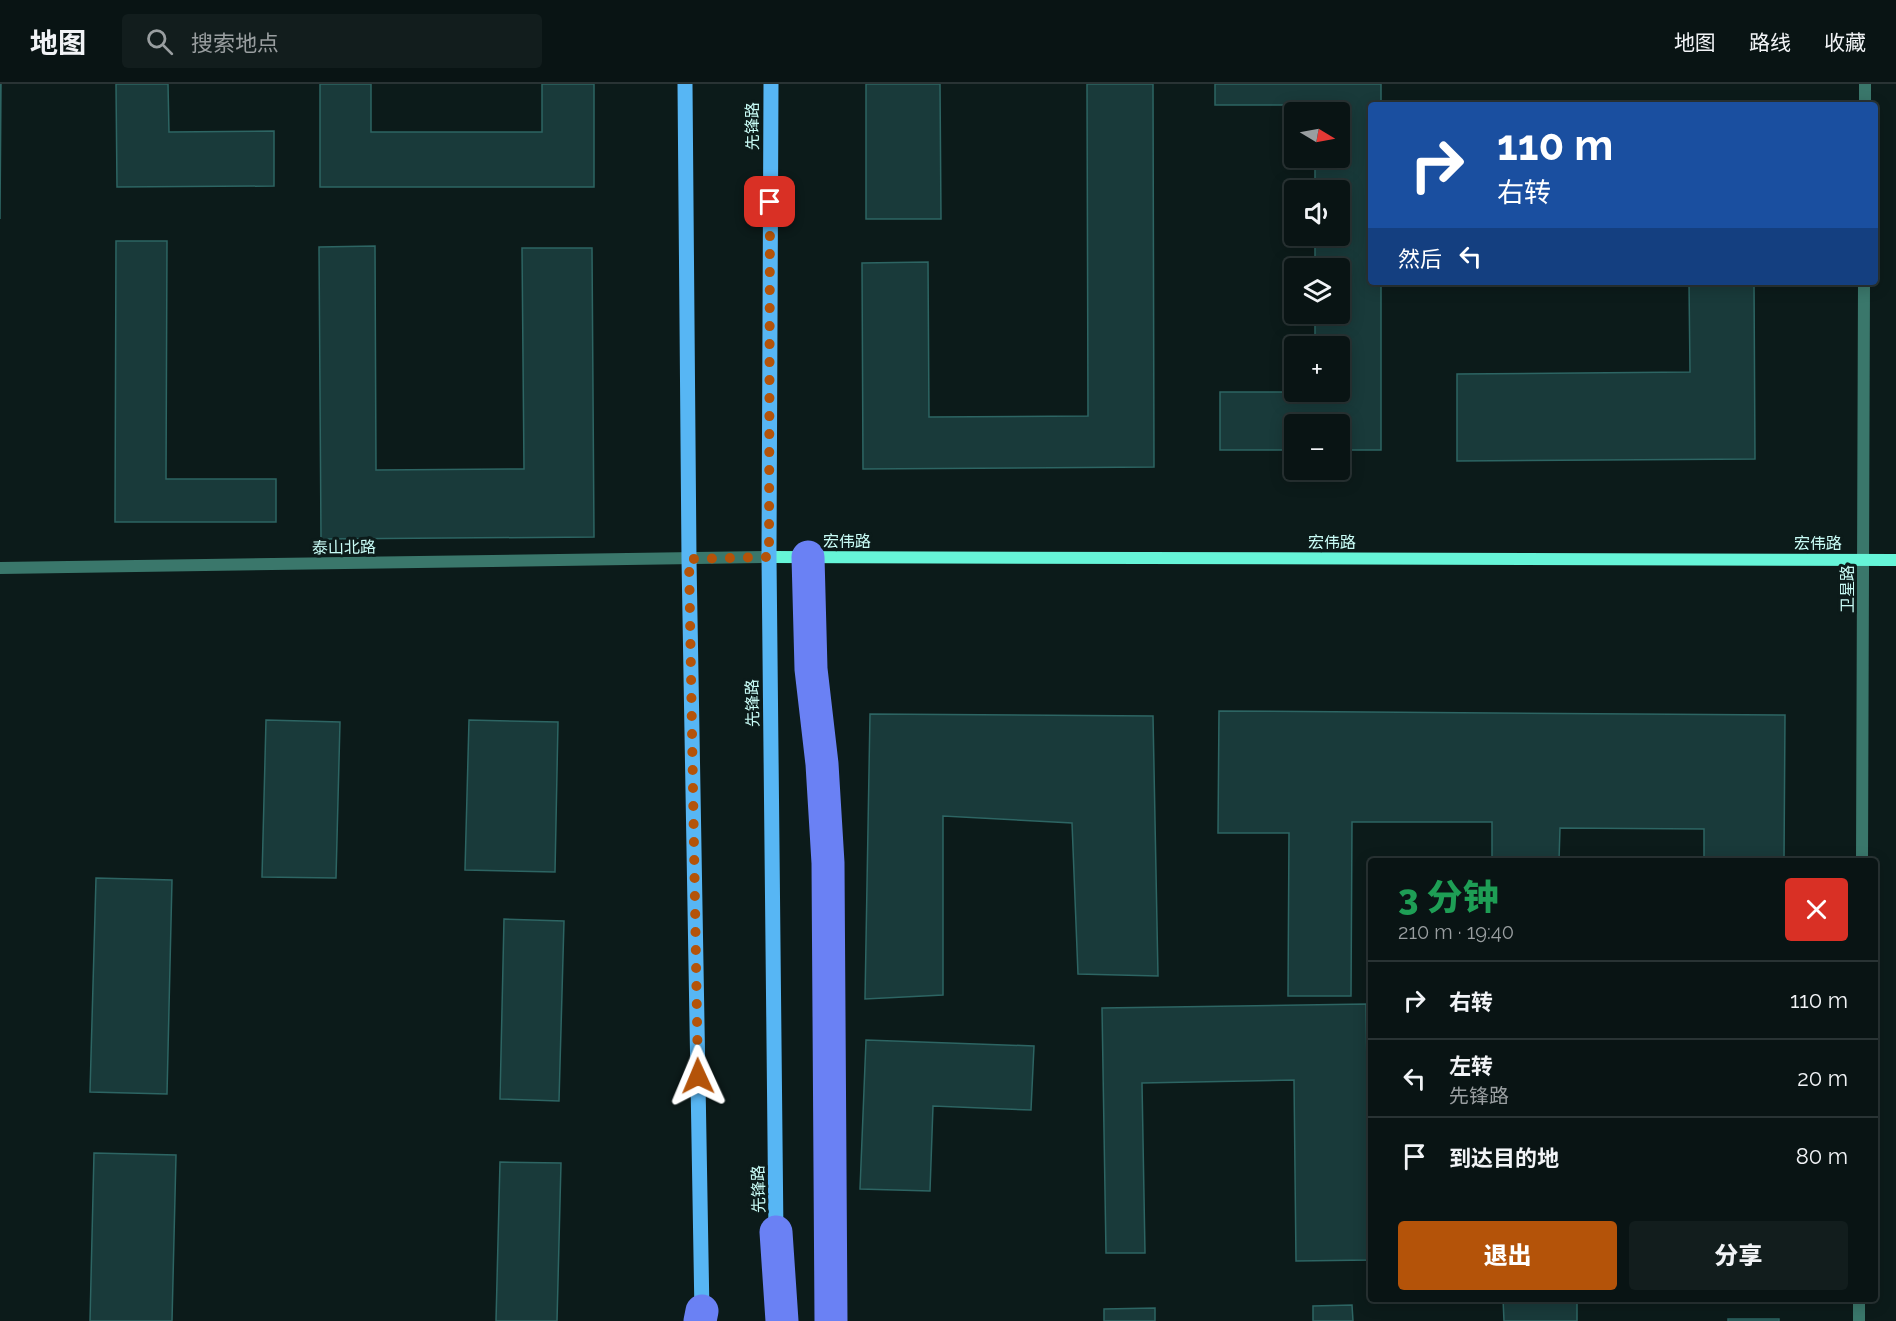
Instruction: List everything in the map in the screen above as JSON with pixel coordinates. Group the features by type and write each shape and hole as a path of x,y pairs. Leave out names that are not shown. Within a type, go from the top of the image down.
{"highway":[{"path":"807,557 811,669 822,764 828,863 831,1321"},
{"path":"776,1232 782,1321"}],"main road":[{"path":"685,84 689,559 702,1318"},
{"name":"先锋路","path":"771,84 769,557 776,1232 773,1321"},
{"name":"宏伟路","path":"769,557 1896,560"}],"street":[{"path":"1864,84 1864,102"},
{"name":"卫星路","path":"1862,858 1864,285"},
{"name":"泰山北路","path":"0,568 769,557"},
{"path":"1859,1302 1859,1321"}],"building":[{"path":"0,84 1,84 0,219"},
{"path":"116,84 168,84 169,132 274,131 274,186 117,187"},
{"path":"320,84 371,84 371,132 542,132 542,84 594,84 594,187 320,187"},
{"path":"866,84 940,84 941,219 866,219"},
{"path":"1087,84 1153,84 1154,467 863,469 862,263 928,262 929,417 1088,416"},
{"path":"1215,84 1381,84 1381,102 1368,102 1368,285 1381,285 1381,450 1350,450 1350,414 1284,414 1284,450 1220,450 1220,392 1284,392 1284,402 1350,402 1350,336 1315,336 1315,324 1350,324 1350,258 1315,258 1315,246 1350,246 1350,180 1315,180 1315,168 1350,168 1350,102 1284,102 1284,105 1215,105"},
{"path":"116,241 167,241 166,479 276,479 276,522 115,522"},
{"path":"375,246 376,470 524,469 522,248 592,248 594,537 321,539 319,247"},
{"path":"1689,285 1754,285 1755,459 1457,461 1457,374 1690,372"},
{"path":"1219,711 1785,715 1784,858 1704,858 1704,829 1560,828 1559,858 1492,858 1492,822 1352,822 1351,996 1288,996 1289,833 1218,833"},
{"path":"870,714 1153,716 1158,976 1078,974 1072,823 943,816 943,995 865,999"},
{"path":"266,720 340,722 336,878 262,877"},
{"path":"469,720 558,722 555,872 465,870"},
{"path":"96,878 172,880 167,1094 90,1092"},
{"path":"504,919 564,921 559,1101 500,1099"},
{"path":"1366,1004 1368,1260 1296,1261 1294,1080 1142,1083 1145,1253 1106,1253 1102,1008"},
{"path":"866,1040 1034,1046 1031,1110 933,1106 930,1191 860,1189"},
{"path":"94,1153 176,1155 172,1321 90,1321"},
{"path":"500,1162 561,1163 557,1321 496,1321"},
{"path":"1503,1302 1577,1302 1577,1321 1504,1321"},
{"path":"1352,1305 1353,1321 1313,1321 1313,1306"},
{"path":"1155,1308 1155,1321 1104,1321 1104,1309"},
{"path":"1728,1319 1779,1319 1779,1321 1728,1321"}],"route":[{"path":"698,1076 689,559 769,557 770,202"}]}
